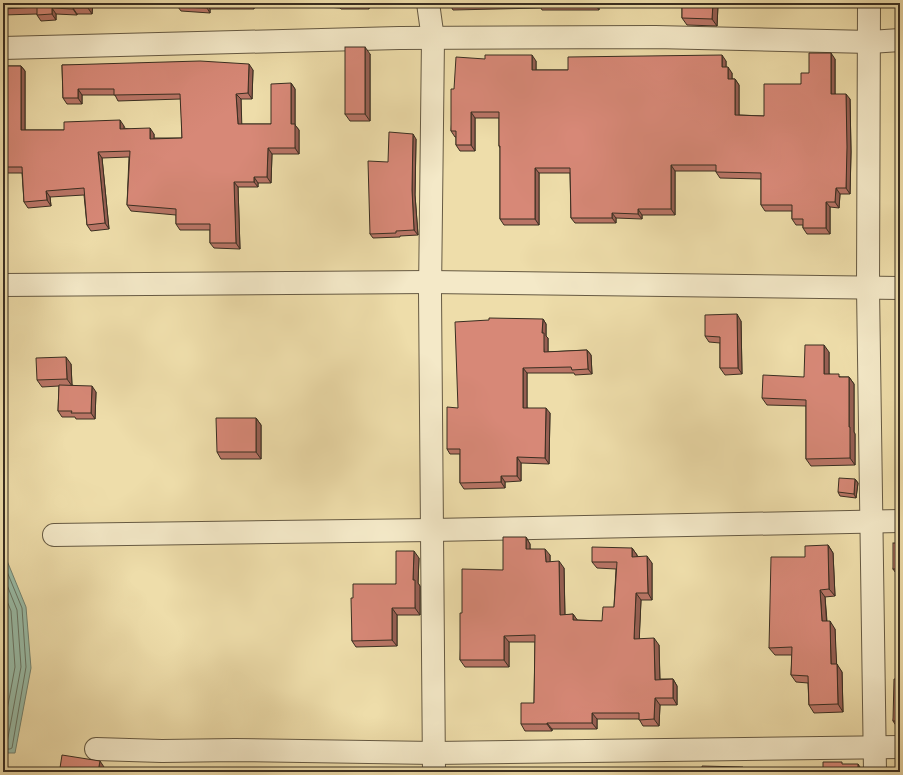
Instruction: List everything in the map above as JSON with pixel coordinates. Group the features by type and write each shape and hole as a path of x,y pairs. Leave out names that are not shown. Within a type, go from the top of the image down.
{"street":[{"path":"428,3 433,39 430,282 434,762"},
{"path":"869,3 868,288 875,772"},
{"path":"3,48 391,38 656,37 870,42 900,40"},
{"path":"3,284 430,282 900,288"},
{"path":"54,535 432,530 900,521"},
{"path":"96,749 162,751 235,750 434,762 900,747"}],"water":[{"path":"3,551 26,607 31,668 15,753 3,753"}],"building":[{"path":"3,3 88,3 88,8 52,8 52,14 37,15 37,7 3,9"},
{"path":"178,3 250,4 206,4 207,8 178,7"},
{"path":"365,3 365,4 337,4"},
{"path":"449,3 486,3 449,4"},
{"path":"538,3 595,3 595,4"},
{"path":"682,3 713,3 712,19 682,18"},
{"path":"345,47 365,47 365,114 345,114"},
{"path":"809,53 831,53 831,94 846,94 846,188 836,188 835,202 826,202 826,228 803,228 803,219 792,219 792,205 761,205 761,173 716,172 716,165 671,165 671,209 638,209 638,214 612,213 612,218 571,218 570,168 535,168 535,219 500,219 499,112 471,112 471,145 456,145 456,131 451,131 451,89 454,89 456,57 485,59 485,55 532,55 532,70 568,70 568,57 722,55 722,67 728,67 728,79 735,79 735,115 764,116 764,84 801,84 801,73 809,73"},
{"path":"200,61 249,64 248,93 236,94 238,124 271,124 271,84 291,83 291,124 295,124 295,148 268,148 267,177 254,177 254,182 234,182 236,243 210,243 210,224 176,224 176,209 127,205 130,151 98,152 105,223 87,225 84,188 46,191 47,200 24,202 22,167 3,167 3,66 21,66 21,130 64,130 64,122 120,120 120,129 150,128 150,139 182,138 180,94 114,95 114,89 78,89 78,98 63,98 62,65"},
{"path":"389,132 413,134 412,190 414,230 396,231 396,233 370,234 368,161 388,162"},
{"path":"737,314 738,368 720,368 720,337 705,336 705,315"},
{"path":"489,318 543,319 542,333 544,333 544,352 587,350 588,369 572,370 571,367 523,368 523,408 546,408 545,458 517,457 517,476 501,476 501,482 460,483 460,449 447,449 447,407 458,408 455,322 489,320"},
{"path":"805,345 824,345 824,374 839,374 839,377 849,377 850,458 806,459 806,400 762,398 763,375 804,377"},
{"path":"66,357 67,379 37,380 36,358"},
{"path":"59,385 92,386 91,413 71,413 72,411 58,411"},
{"path":"216,418 256,418 256,452 217,452"},
{"path":"839,478 855,479 854,494 838,492"},
{"path":"503,537 526,537 526,549 545,549 546,562 559,561 560,615 573,614 573,620 602,621 603,607 614,607 617,562 592,562 592,547 632,548 632,557 647,556 648,593 636,593 634,639 654,638 655,680 673,679 673,698 655,698 654,719 639,720 639,713 592,713 592,723 521,724 521,703 534,703 535,635 504,636 504,660 460,660 462,569 503,570"},
{"path":"893,543 900,543 900,569 893,569"},
{"path":"828,545 829,589 820,590 822,621 830,621 831,664 837,664 838,704 809,705 808,676 791,675 792,647 769,648 771,557 805,557 805,546"},
{"path":"396,551 414,551 413,580 415,580 415,608 392,608 392,640 352,641 351,598 353,598 353,584 396,584"},
{"path":"898,613 900,613 900,649 896,649"},
{"path":"894,679 900,679 900,721 893,721"},
{"path":"62,755 100,761 98,772 37,772 37,769 60,768"},
{"path":"823,762 858,764 858,772 823,772"},
{"path":"702,766 743,767 743,772 703,772"}]}
